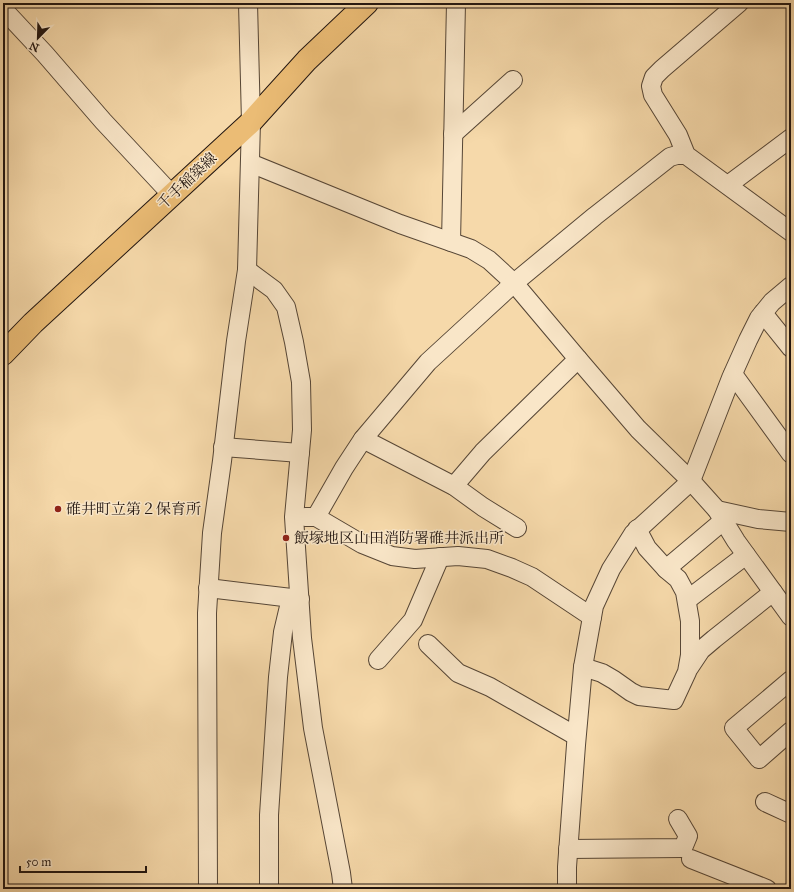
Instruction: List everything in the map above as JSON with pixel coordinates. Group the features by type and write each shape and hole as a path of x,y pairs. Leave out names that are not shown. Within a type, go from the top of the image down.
{"main road":[{"name":"千手稲築線","path":"3,354 33,323 251,122 307,60 367,3"}],"street":[{"path":"208,889 208,588 212,533 236,341 247,270 251,122 248,3"},
{"path":"451,242 456,3"},
{"path":"740,3 654,77 651,86 653,95 678,135 686,155 791,232"},
{"path":"3,9 45,54 103,121 172,195"},
{"path":"453,134 513,80"},
{"path":"728,185 791,138"},
{"path":"316,517 344,468 363,439 428,362 514,283 595,216 670,158 677,155 686,155"},
{"path":"250,163 400,224 471,249 489,260 514,283 638,429 690,481 720,515 746,555 791,617"},
{"path":"247,270 274,290 286,307 301,382 302,430 294,517 295,599 302,638 313,728 343,889"},
{"path":"567,889 568,849 576,736 583,667 594,606 611,569 634,534 690,481 733,374 759,318 772,302 791,286"},
{"path":"763,313 791,348"},
{"path":"454,486 484,452 578,360"},
{"path":"733,374 791,454"},
{"path":"363,439 454,486 483,507 517,528"},
{"path":"223,447 300,453"},
{"path":"720,515 758,520 791,522"},
{"path":"666,569 720,515"},
{"path":"294,517 316,517 362,544 392,556 415,559 458,556 487,559 532,577 592,617"},
{"path":"638,530 647,548 666,569 678,579 686,592 690,621 690,655 687,672"},
{"path":"687,600 746,555"},
{"path":"378,660 413,620 440,557"},
{"path":"208,588 295,599"},
{"path":"583,667 602,673 639,696 674,700 687,672 701,650 773,592"},
{"path":"268,889 269,815 278,677 283,632 295,599"},
{"path":"428,644 458,674 490,687 576,736"},
{"path":"791,680 734,728 759,759 791,731"},
{"path":"765,802 791,814"},
{"path":"568,849 683,848 688,836 678,818"},
{"path":"691,859 767,889"}],"place":[{"name":"碓井町立第２保育所","path":"58,509"},
{"name":"飯塚地区山田消防署碓井派出所","path":"286,538"}]}
